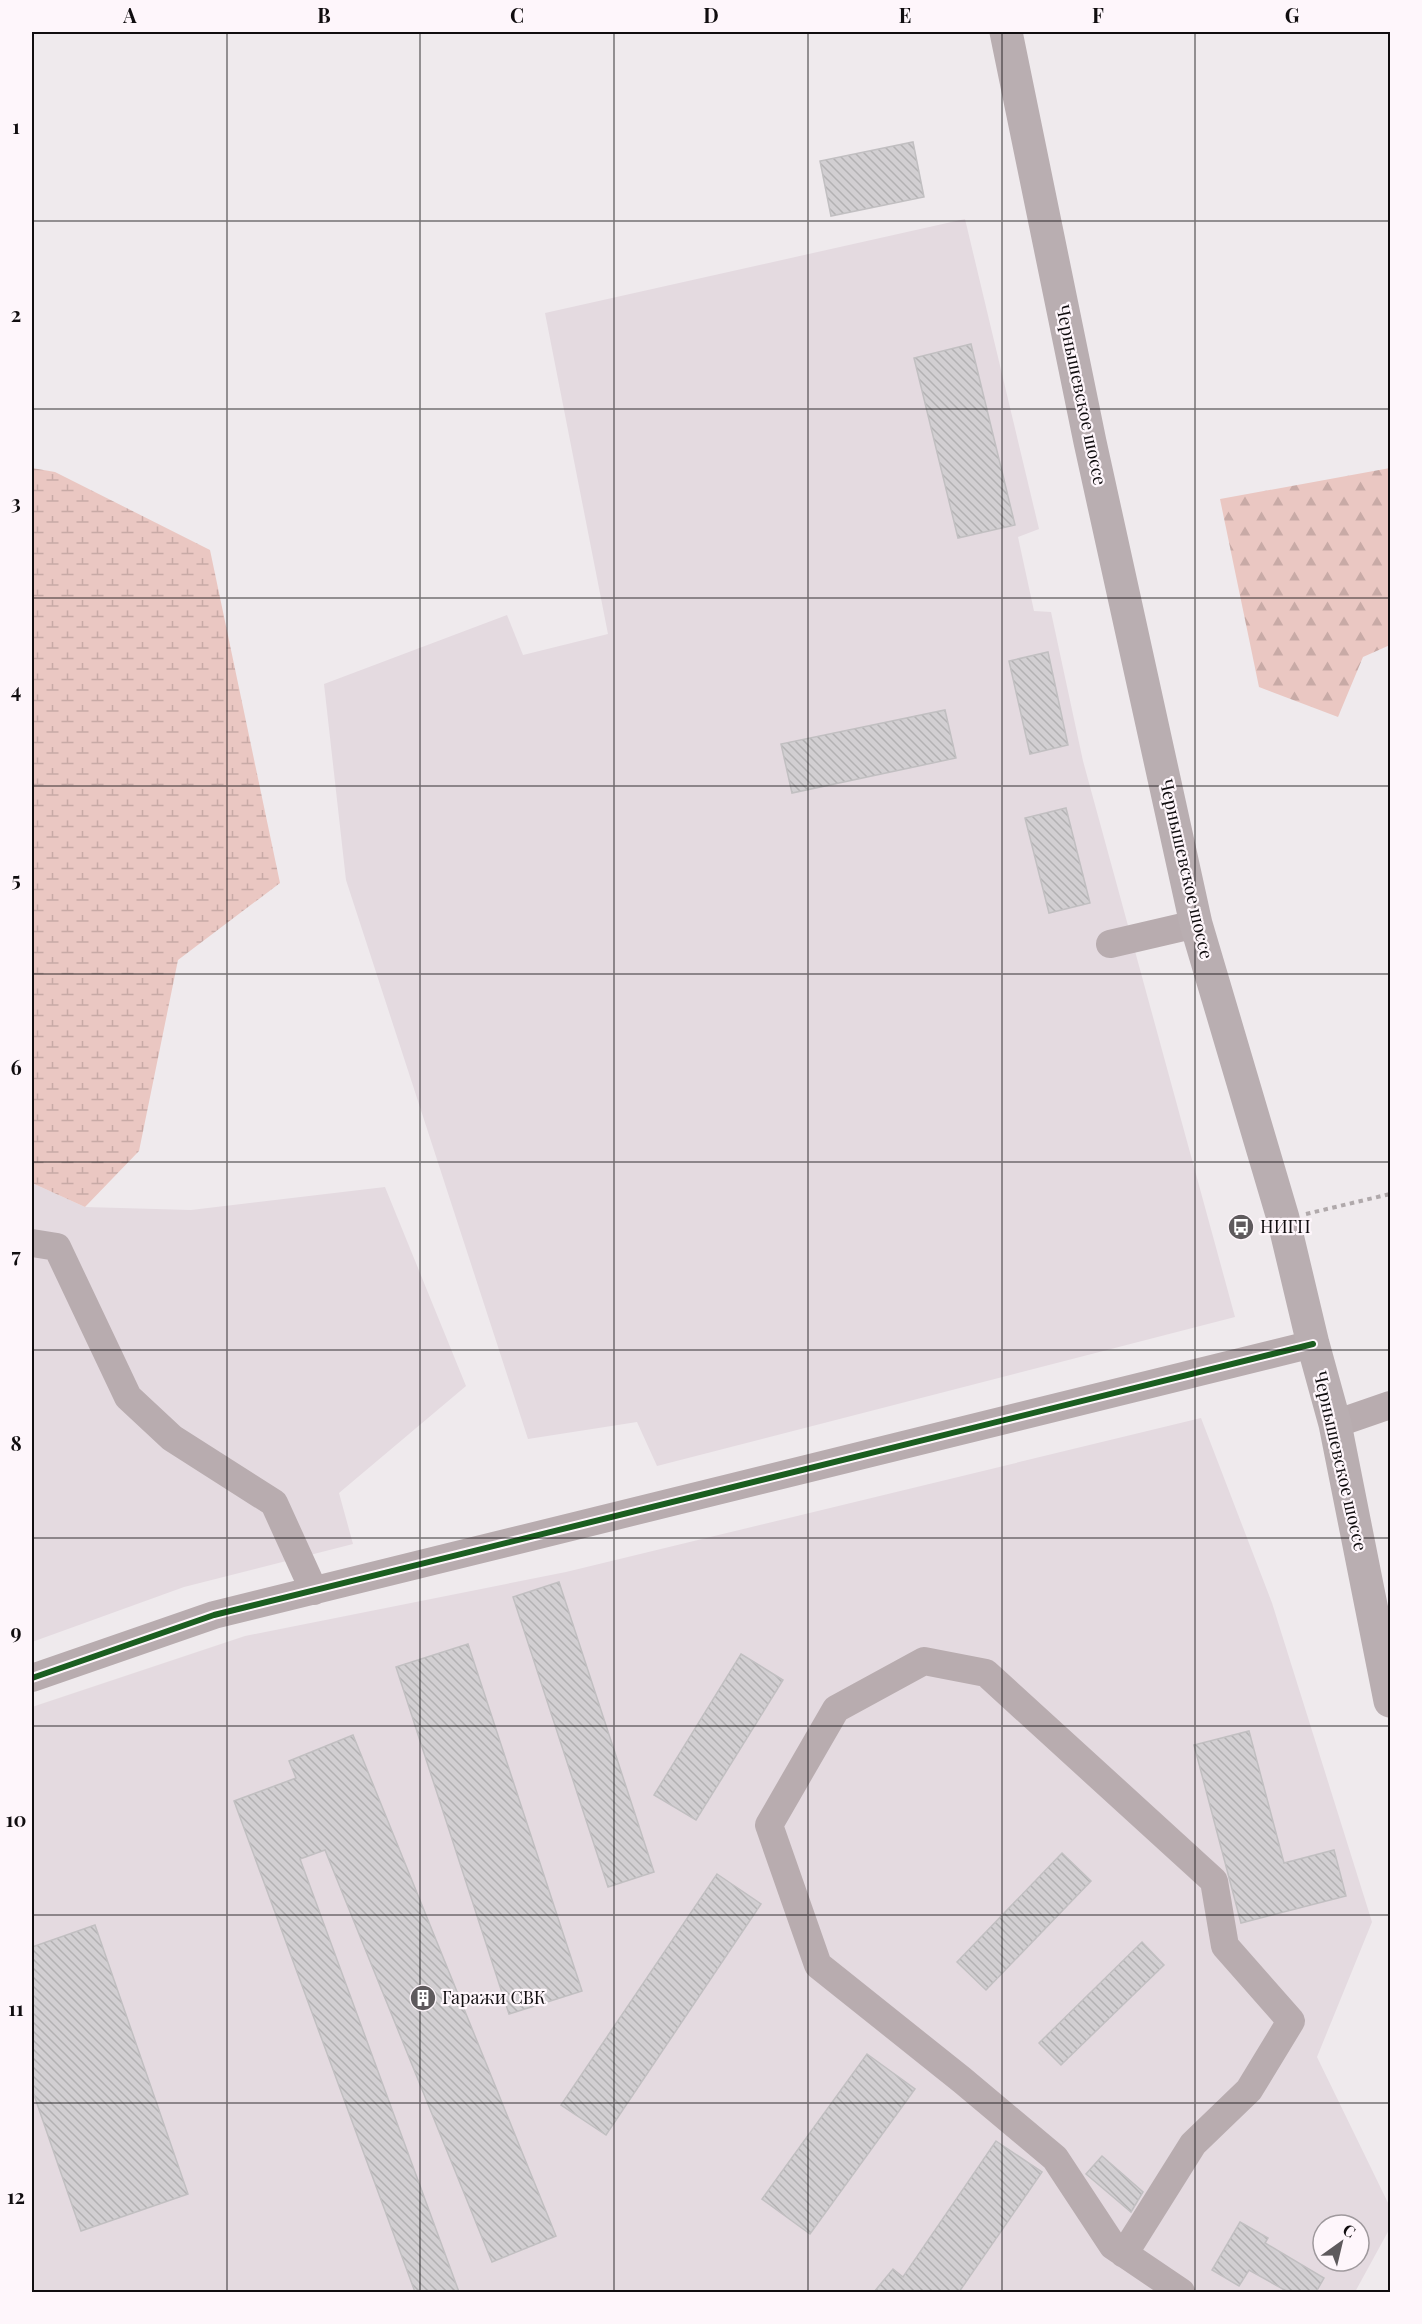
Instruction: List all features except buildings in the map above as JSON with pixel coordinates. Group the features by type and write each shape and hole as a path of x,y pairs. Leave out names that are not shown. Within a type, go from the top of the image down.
{"main road":[{"name":"Чернышевское шоссе","path":"1006,32 1090,442 1196,924 1283,1218 1312,1344 1335,1424 1390,1701"}],"street":[{"path":"1110,944 1196,924"},
{"path":"32,1243 57,1246 128,1397 172,1438 274,1503 314,1591"},
{"path":"32,1678 214,1615 1312,1344"},
{"path":"1335,1424 1390,1405"},
{"path":"1124,2254 1193,2144 1249,2090 1291,2021 1225,1946 1214,1881 986,1673 924,1661 836,1709 769,1825 818,1965 1055,2158 1113,2246 1124,2254 1180,2292"}],"path":[{"path":"1334,1208 1390,1194"}],"shaded area":[{"path":"965,219 1039,529 1018,537 1034,611 1051,612 1083,761 1235,1317 657,1466 637,1422 528,1439 346,880 324,684 507,615 523,655 608,634 545,313"},
{"path":"32,1183 85,1207 191,1210 385,1187 466,1386 339,1493 353,1544 184,1587 32,1642"},
{"path":"1201,1418 1272,1603 1372,1922 1317,2057 1390,2207 1390,2228 1371,2263 1371,2213 1311,2213 1311,2273 1365,2273 1355,2292 32,2292 32,1707 245,1636 566,1572"}],"green space":[{"path":"32,468 55,472 210,550 280,883 178,960 139,1151 85,1207 32,1183"},
{"path":"1390,468 1390,645 1363,657 1338,717 1259,687 1220,499"}],"cycle path":[{"path":"32,1678 214,1615 1313,1344"}],"place":[{"name":"НИГП","path":"1241,1227"},
{"name":"Гаражи СВК","path":"423,1998"}]}
